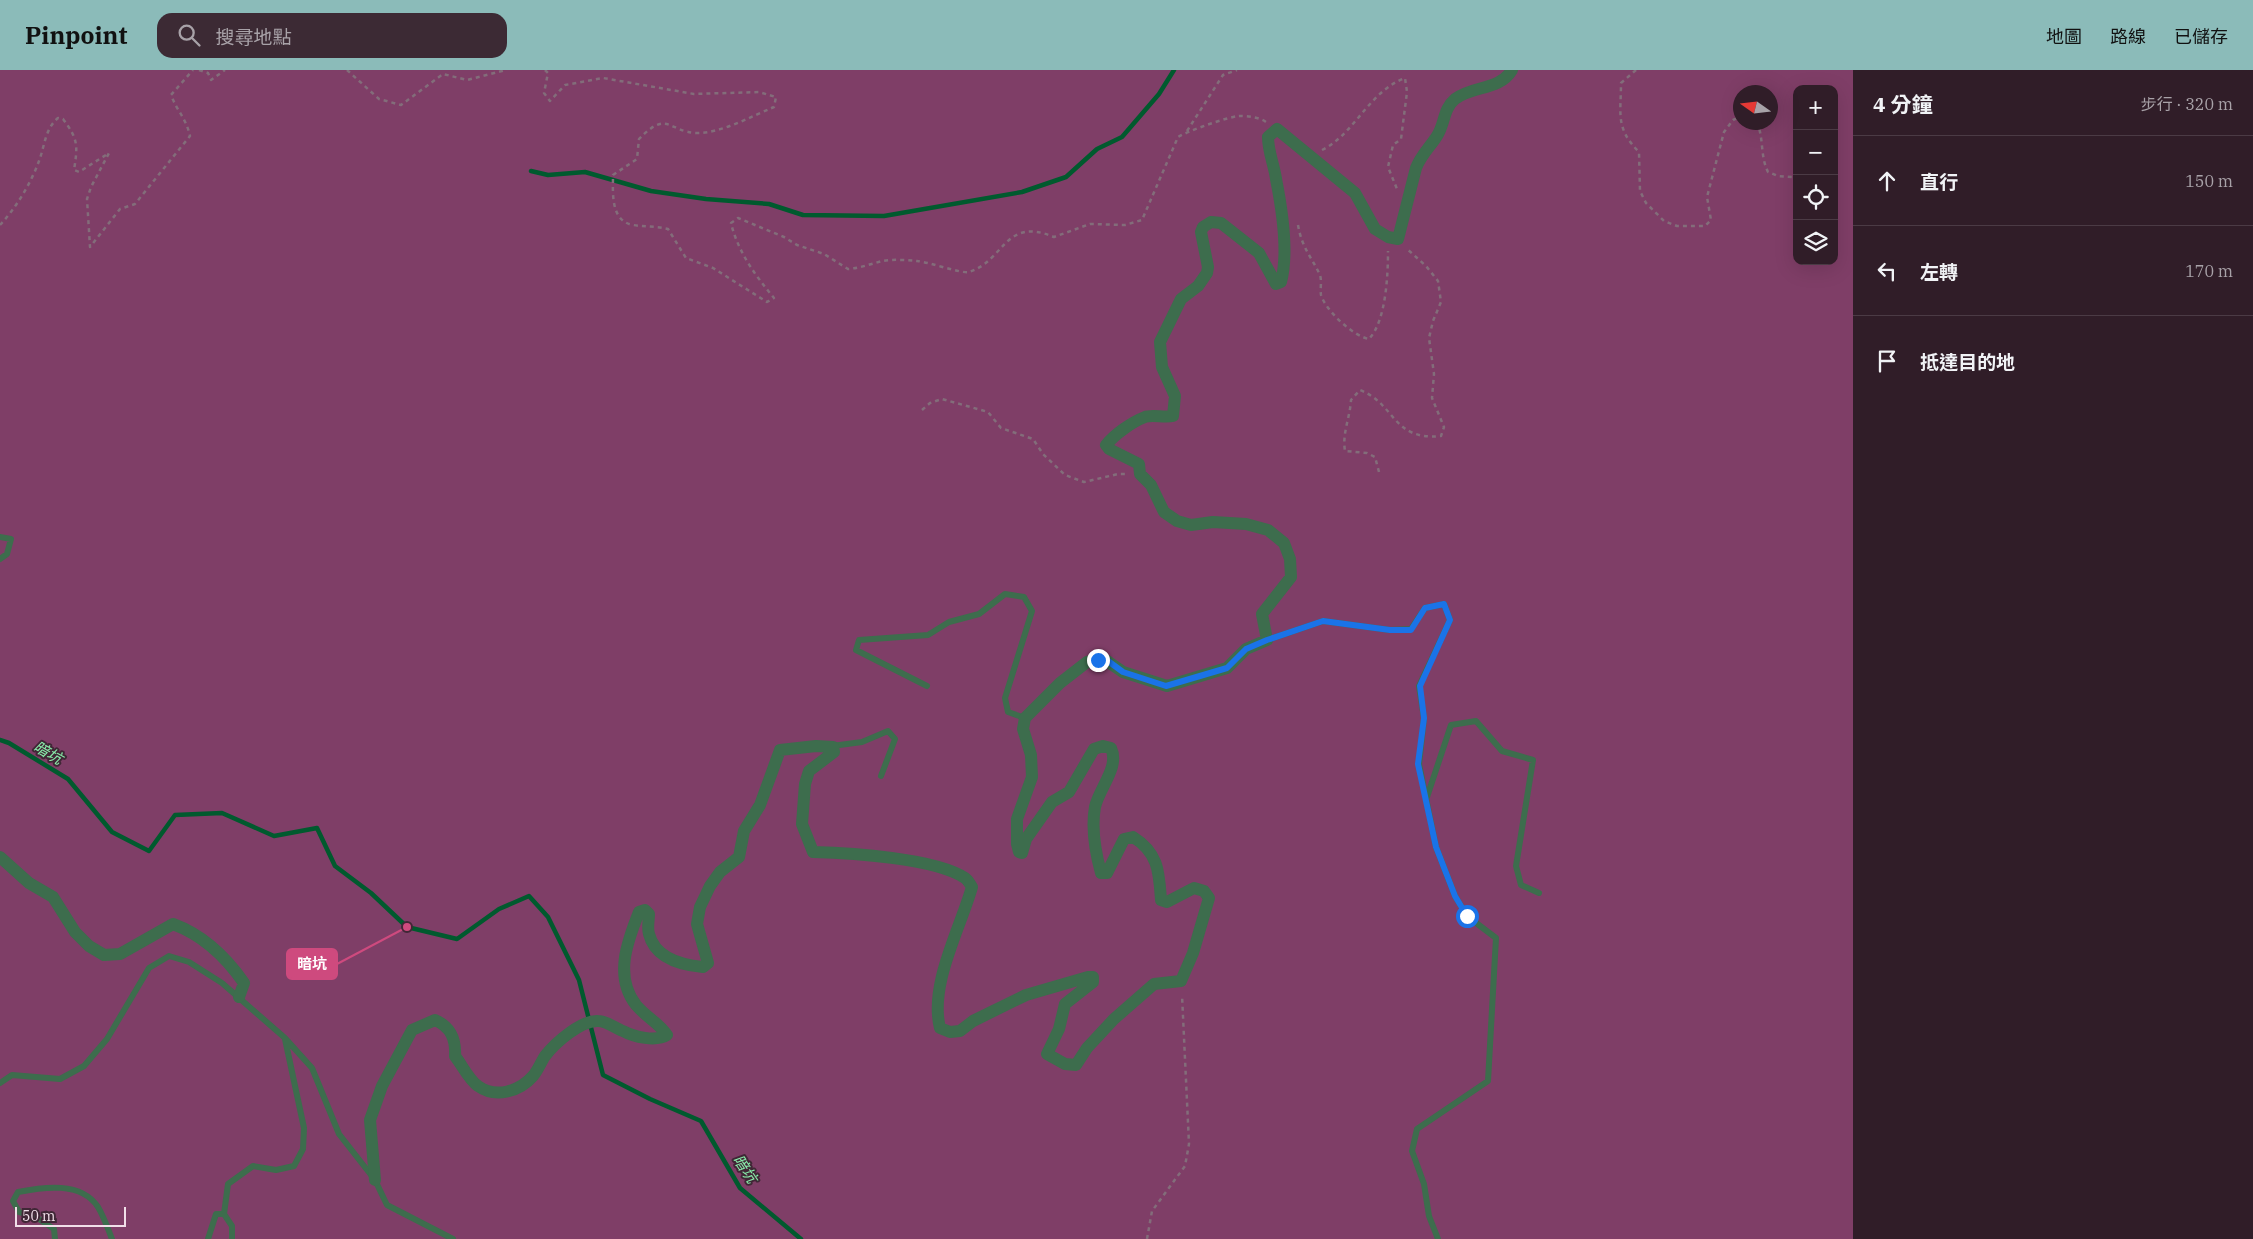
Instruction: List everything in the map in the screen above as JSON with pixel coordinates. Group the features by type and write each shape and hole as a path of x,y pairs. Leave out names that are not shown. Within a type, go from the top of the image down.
{"street":[{"path":"375,1180 370,1120 382,1086 412,1030 435,1020 445,1025 456,1043 455,1056 478,1086 491,1092 507,1094 532,1077 546,1055 564,1037 582,1026 598,1021 643,1037 661,1039 667,1036 662,1028 637,1006 628,990 623,962 630,934 639,912 646,910 649,914 648,934 659,951 672,961 682,965 703,967 708,963 697,924 700,907 710,886 720,872 739,857 744,831 760,805 780,750 816,746 833,747 834,752 809,771 805,784 802,824 813,852 856,853 936,866 967,878 972,887 940,982 937,1016 940,1028 950,1032 960,1031 973,1021 1026,995 1093,977 1093,982 1065,1004 1059,1029 1047,1054 1065,1064 1076,1065 1087,1048 1114,1019 1154,984 1182,981 1194,953 1209,898 1204,891 1194,888 1167,902 1162,900 1156,861 1142,842 1133,837 1124,839 1107,873 1101,872 1093,836 1095,807 1112,766 1114,755 1110,748 1104,746 1094,749 1069,792 1052,802 1026,839 1022,853 1019,852 1017,844 1017,819 1032,777 1031,755 1023,729 1026,718 1060,683 1087,662 1108,661 1123,672 1166,686 1227,668 1246,649 1267,640 1262,614 1291,577 1290,559 1284,544 1268,530 1246,524 1213,522 1191,525 1177,521 1164,512 1151,485 1140,474 1139,464 1109,450 1106,444 1111,438 1146,416 1164,418 1173,416 1175,396 1162,367 1160,342 1181,299 1198,286 1206,273 1208,267 1201,232 1203,226 1211,222 1222,223 1259,253 1276,284 1281,282 1283,273 1284,223 1276,177 1268,153 1268,137 1277,129 1355,193 1375,229 1393,238 1410,196 1421,157 1438,135 1448,106 1457,97 1500,83 1512,70"},
{"path":"0,857 29,883 53,898 75,932 89,946 104,956 120,954 173,924 190,930 231,964 244,983 239,997"}],"lane":[{"path":"0,536 11,539 7,554 0,559"},
{"path":"927,686 856,650 859,640 928,635 949,622 979,614 1005,594 1024,598 1032,611 1005,698 1008,712 1026,718"},
{"path":"1267,640 1323,621 1390,630 1411,630 1425,608 1444,604 1450,620 1420,686 1424,718 1418,764 1436,847 1455,896 1467,916 1496,938 1488,1081 1417,1129 1412,1151 1424,1184 1429,1216 1438,1239"},
{"path":"1426,798 1451,725 1476,721 1502,751 1533,760 1516,866 1521,885 1539,893"},
{"path":"816,746 840,746 862,742 888,731 895,739 881,776"},
{"path":"0,1083 12,1076 60,1078 84,1066 106,1039 149,968 169,956 189,962 239,997 285,1038 312,1068 339,1134 375,1180 387,1206 453,1239"},
{"path":"232,1239 232,1226 224,1214 228,1184 254,1166 276,1170 294,1166 303,1149 304,1128 285,1038"},
{"path":"55,1239 54,1229 39,1219 19,1212 13,1200 18,1192 55,1187 86,1195 97,1206 112,1239"},
{"path":"208,1239 216,1214 224,1214"}],"path":[{"path":"0,225 25,188 39,162 51,124 58,118 63,119 75,136 77,155 74,170 79,172 109,153 91,187 87,199 90,247 120,209 135,204 190,136 186,121 174,104 171,96 193,70"},
{"path":"199,70 208,74 211,80 225,70"},
{"path":"347,70 379,99 401,105 442,74 467,80 506,70"},
{"path":"545,70 548,73 544,92 550,100 565,85 603,78 694,94 759,92 776,97 774,107 731,126 697,133 663,123 649,128 639,139 637,159 613,175 613,203 617,215 631,225 655,225 668,229 686,258 712,268 767,302 774,298 750,268 733,233 730,222 738,218 784,237 797,245 824,254 848,270 896,260 932,263 967,273 980,268 1007,240 1018,234 1039,230 1054,237 1090,224 1124,225 1142,220 1178,137 1186,131 1224,76 1237,70"},
{"path":"1636,70 1621,83 1621,128 1626,140 1639,152 1640,191 1646,203 1664,221 1677,226 1705,226 1711,220 1707,197 1724,132 1733,120"},
{"path":"1310,156 1330,146 1391,83 1405,78 1407,92 1401,139 1393,145 1388,167 1396,188 1410,196"},
{"path":"1186,131 1238,116 1261,118 1277,129"},
{"path":"1760,130 1764,164 1768,172 1778,176 1792,177"},
{"path":"1297,218 1300,237 1320,277 1322,295 1334,316 1360,337 1369,339 1375,333 1387,287 1393,238"},
{"path":"1379,472 1375,457 1345,451 1343,438 1350,417 1351,400 1360,390 1372,395 1397,423 1413,434 1426,437 1441,436 1444,427 1432,398 1434,374 1428,338 1441,302 1438,281 1426,266 1393,238"},
{"path":"922,410 930,403 942,399 988,412 1001,428 1033,438 1043,454 1065,475 1084,482 1118,474 1140,474"},
{"path":"1147,1239 1152,1211 1185,1166 1189,1144 1182,981"}],"shaded area":[{"path":"0,70 1853,70 1853,1239 0,1239"}],"waterway":[{"path":"531,171 548,175 585,172 651,191 706,199 769,204 803,215 884,216 1022,192 1066,177 1097,149 1122,137 1159,94 1174,70"},
{"name":"暗坑","path":"0,740 9,743 68,779 112,832 149,851 175,815 222,813 274,836 317,828 335,866 371,893 407,927 457,939 499,909 529,896 548,917 579,980 603,1075 650,1099 701,1121 740,1188 801,1239"}],"place":[{"name":"暗坑","path":"407,927"}],"route":[{"path":"1098,660 1108,661 1123,672 1166,686 1227,668 1246,649 1323,621 1357,624 1390,630 1411,630 1425,608 1444,604 1450,620 1420,686 1424,718 1418,764 1436,847 1455,896 1467,916"}]}
